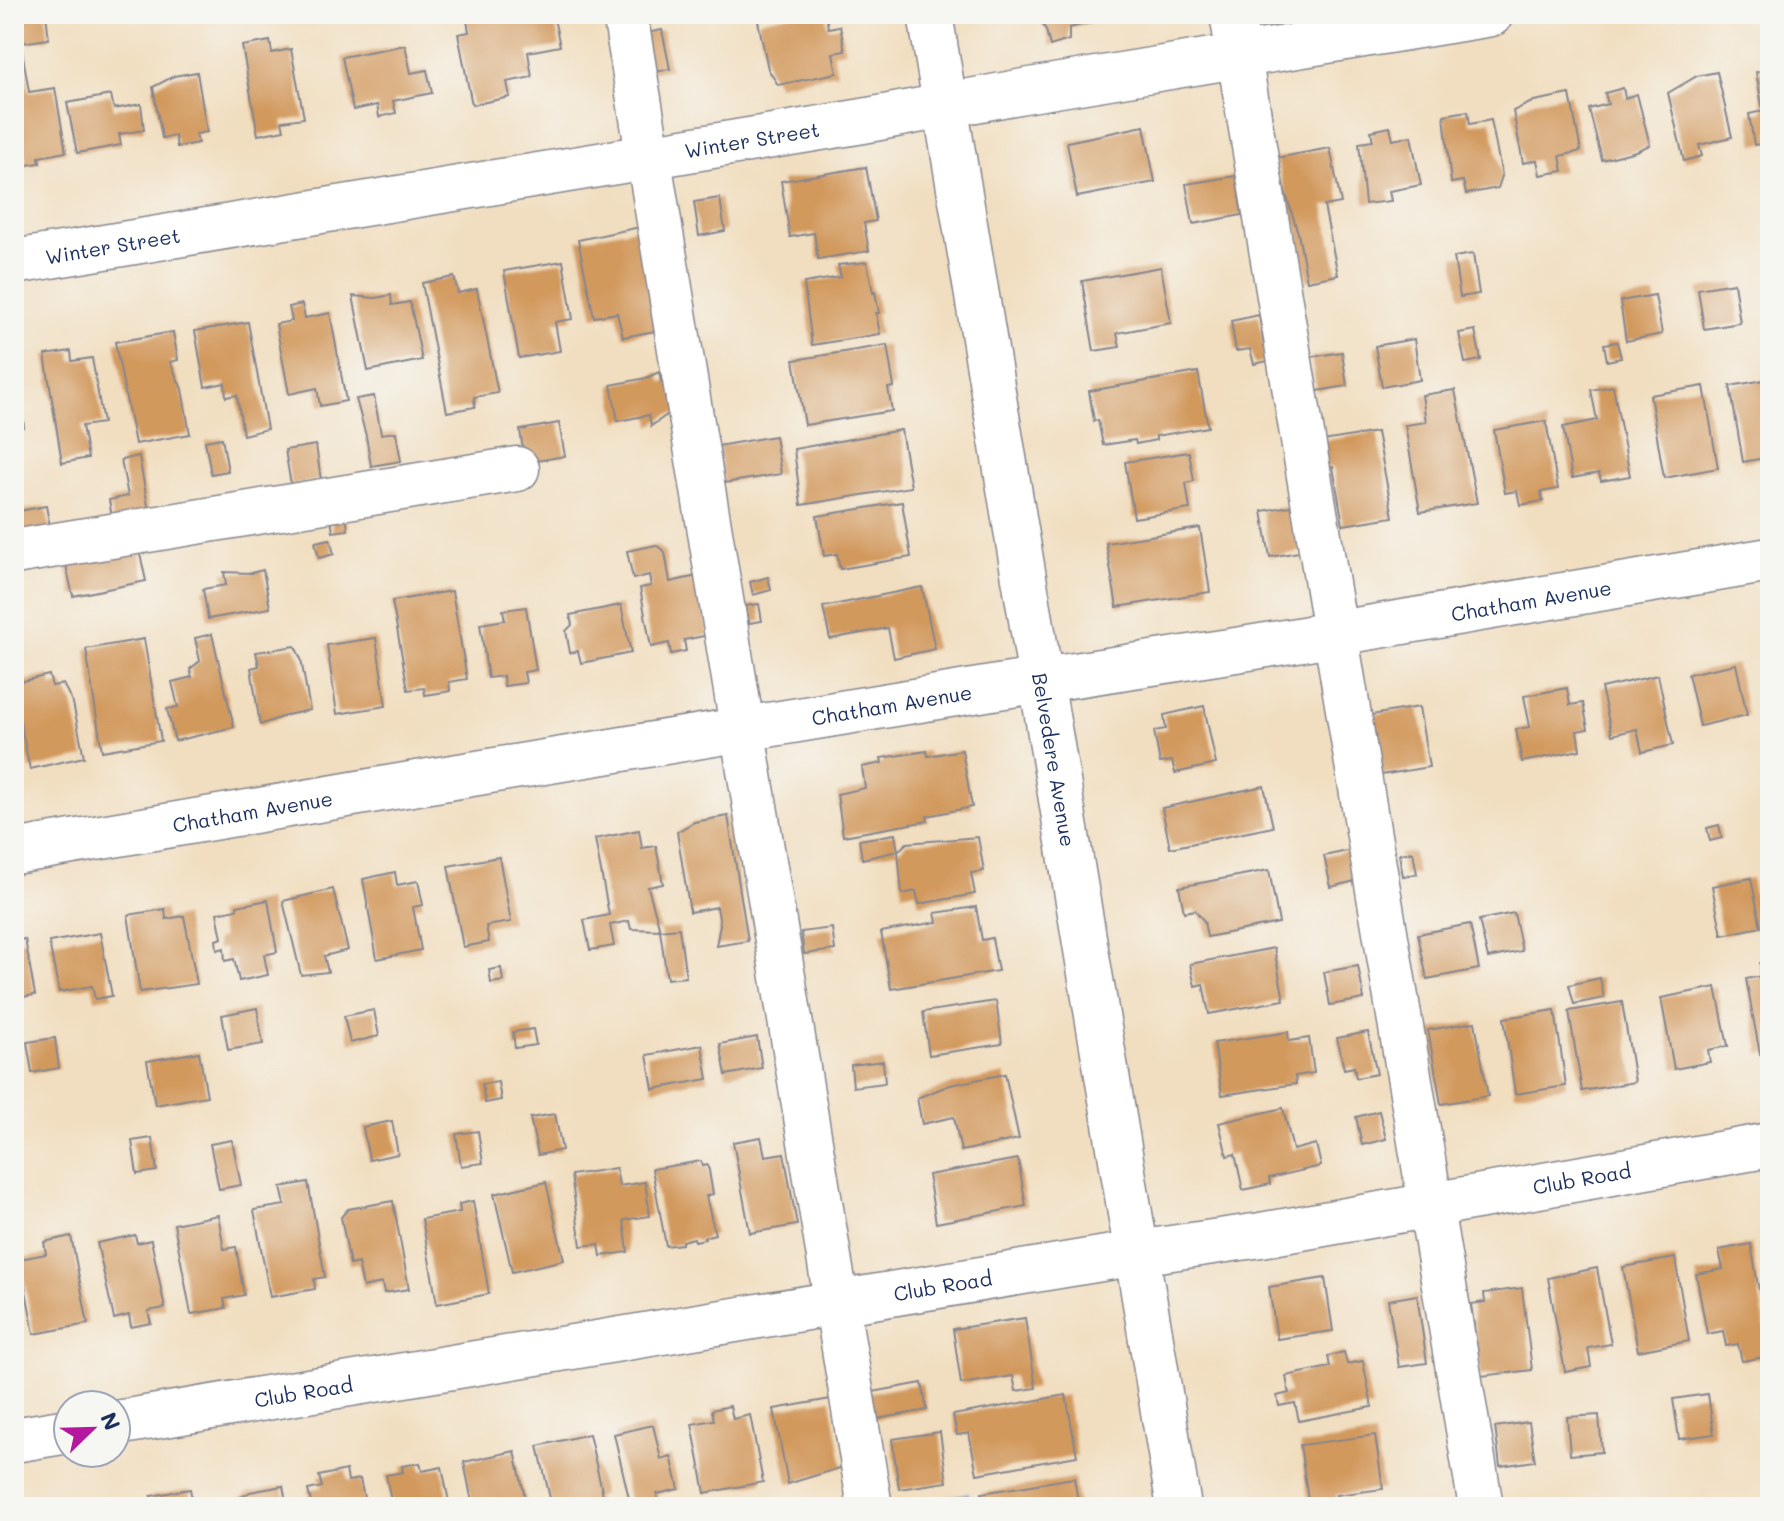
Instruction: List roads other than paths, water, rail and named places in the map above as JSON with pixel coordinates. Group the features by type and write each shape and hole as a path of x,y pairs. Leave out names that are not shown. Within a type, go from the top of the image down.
{"street":[{"path":"625,14 870,1507"},
{"name":"Belvedere Avenue","path":"930,14 1179,1507"},
{"name":"Winter Street","path":"14,262 863,121 945,105 1236,35 1491,14"},
{"path":"1236,35 1481,1507"},
{"path":"14,552 517,469"},
{"name":"Chatham Avenue","path":"14,852 1770,560"},
{"name":"Club Road","path":"132,1420 1261,1235 1770,1145"},
{"path":"14,1440 52,1434"}],"water":[{"path":"968,1494 970,1507 914,1507 914,1503"}]}
